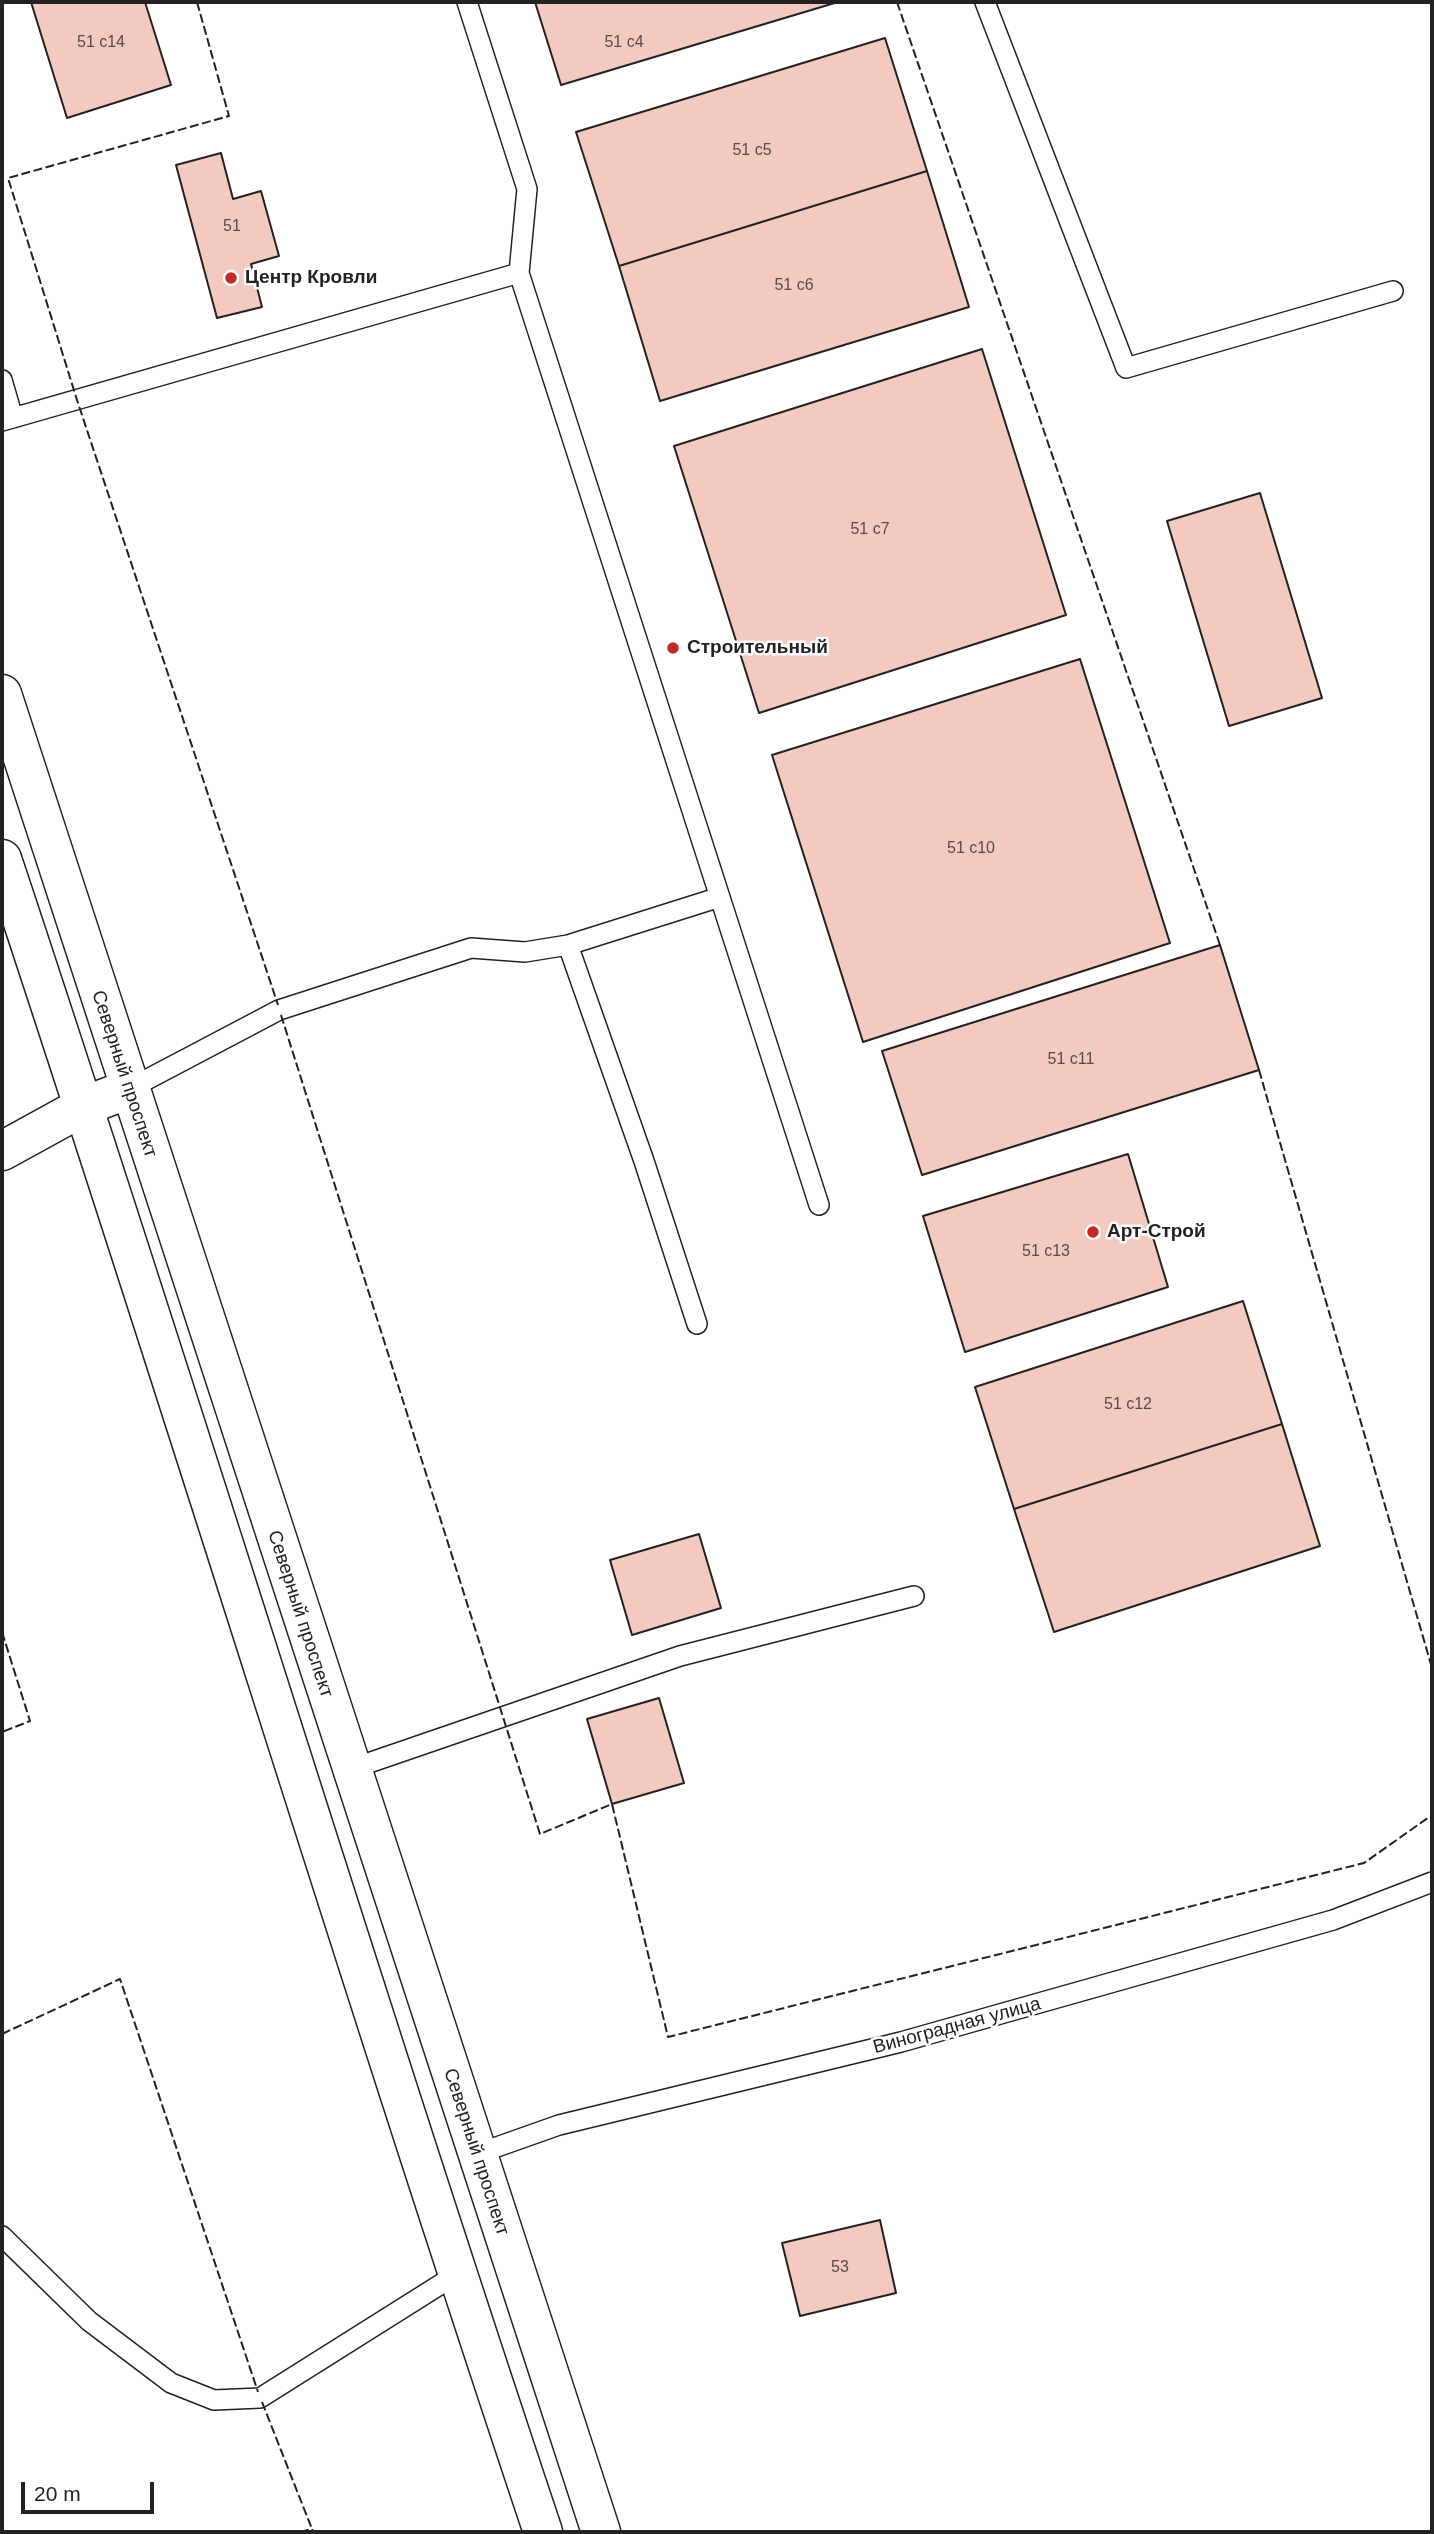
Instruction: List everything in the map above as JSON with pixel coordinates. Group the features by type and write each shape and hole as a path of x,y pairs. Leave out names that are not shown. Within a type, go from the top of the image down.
{"main road":[{"name":"Северный проспект","path":"2,694 601,2532"},
{"path":"2,859 84,1105 457,2274 543,2532"},
{"path":"2,1151 84,1105 129,1089"}],"lane":[{"path":"467,2 527,190 519,273 819,1205"},
{"path":"985,2 1126,368 1393,291"},
{"path":"2,380 7,419 519,273"},
{"path":"129,1089 279,1010 471,948 525,952 568,945 720,897"},
{"path":"568,945 644,1161 697,1324"},
{"path":"351,1769 680,1656 914,1597"},
{"name":"Виноградная улица","path":"477,2154 559,2125 901,2042 1333,1920 1432,1882"},
{"path":"2,2236 89,2321 171,2383 214,2400 260,2398 457,2274"}],"building":[{"path":"31,2 145,2 171,85 67,118"},
{"path":"535,2 838,2 561,85"},
{"path":"885,38 927,171 619,266 576,132"},
{"path":"221,153 233,199 261,191 279,256 251,264 262,307 217,318 176,165"},
{"path":"927,171 969,307 660,401 619,266"},
{"path":"982,349 1066,615 759,713 674,446"},
{"path":"1260,493 1322,698 1229,726 1167,521"},
{"path":"1080,659 1170,943 863,1042 772,755"},
{"path":"1220,945 1259,1070 922,1175 882,1051"},
{"path":"1128,1154 1168,1287 965,1352 923,1216"},
{"path":"1243,1301 1282,1424 1014,1509 975,1387"},
{"path":"1282,1424 1320,1546 1054,1632 1014,1509"},
{"path":"699,1534 721,1608 632,1635 610,1560"},
{"path":"659,1698 684,1783 612,1804 587,1719"},
{"path":"880,2220 896,2293 800,2316 782,2243"}],"fence":[{"path":"197,2 229,116 8,178 77,400 278,1005"},
{"path":"897,2 1220,945"},
{"path":"281,1015 540,1834 612,1804 668,2037 1364,1863 1432,1815"},
{"path":"1259,1070 1432,1668"},
{"path":"2,1632 30,1721 2,1732"},
{"path":"2,2034 120,1979 258,2392"},
{"path":"262,2402 312,2529"},
{"path":"300,2532 312,2529 313,2532"}],"place":[{"name":"Центр Кровли","path":"231,278"},
{"name":"Строительный","path":"673,648"},
{"name":"Арт-Строй","path":"1093,1232"}]}
